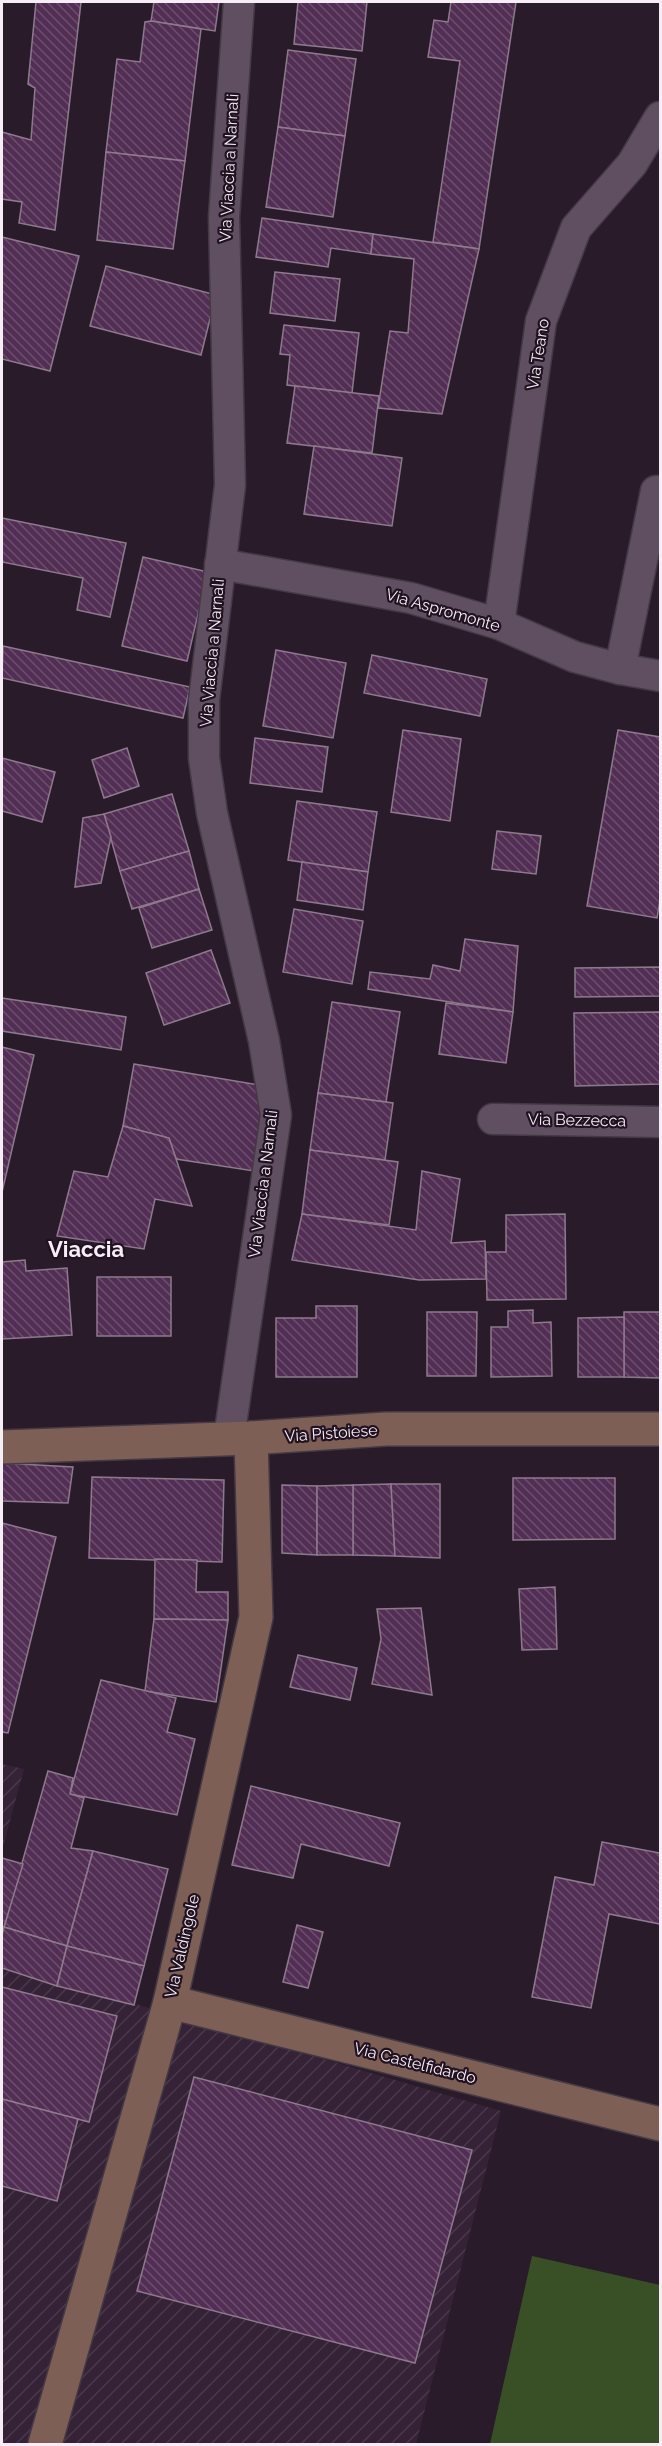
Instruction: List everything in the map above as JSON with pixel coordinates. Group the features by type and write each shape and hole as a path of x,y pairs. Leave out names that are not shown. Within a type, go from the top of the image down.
{"street":[{"name":"Via Viaccia a Narnali","path":"239,2 224,217 230,485 204,700 204,758 212,813 264,1041 276,1115 240,1438"},
{"name":"Via Teano","path":"499,624 541,321 576,228 632,164 660,117"},
{"path":"620,669 656,491"},
{"name":"Via Aspromonte","path":"220,564 411,598 499,624 574,657 660,676"},
{"name":"Via Bezzecca","path":"494,1119 660,1122"},
{"name":"Via Pistoiese","path":"2,1447 240,1438 386,1429 660,1429"},
{"name":"Via Valdingole","path":"45,2445 170,2002 256,1617 240,1438"},
{"name":"Via Castelfidardo","path":"170,2002 660,2124"}],"shaded area":[{"path":"2,1764 24,1769 2,1850"},
{"path":"2,1965 501,2111 416,2444 2,2444"}],"green space":[{"path":"532,2256 660,2285 660,2444 490,2444"}],"building":[{"path":"36,2 81,2 55,230 19,223 22,202 2,199 2,132 31,140 35,88 28,84"},
{"path":"154,2 219,2 215,31 151,21"},
{"path":"298,2 367,2 362,51 294,44"},
{"path":"451,2 516,2 479,249 433,242 460,61 428,57 434,20 448,22"},
{"path":"145,22 201,29 185,161 106,152 117,59 140,62"},
{"path":"288,50 356,59 345,136 278,127"},
{"path":"278,127 345,136 333,217 266,207"},
{"path":"106,152 185,161 173,249 97,240"},
{"path":"262,218 373,234 371,254 331,248 328,267 256,257"},
{"path":"373,234 479,249 442,414 378,408 390,331 408,333 414,259 371,254"},
{"path":"2,237 79,256 50,371 2,359"},
{"path":"106,266 216,295 201,355 90,326"},
{"path":"275,272 340,279 335,321 270,313"},
{"path":"284,325 359,333 352,393 287,385 290,355 280,354"},
{"path":"295,386 379,396 372,453 287,443"},
{"path":"314,446 402,458 392,526 304,514"},
{"path":"2,518 126,543 110,617 77,610 83,578 2,562"},
{"path":"143,557 208,572 187,661 122,646"},
{"path":"3,646 190,687 183,718 2,678"},
{"path":"276,650 346,663 333,738 263,726"},
{"path":"372,655 487,679 480,716 364,693"},
{"path":"403,730 461,739 450,821 391,812"},
{"path":"618,730 660,737 660,900 657,918 587,906"},
{"path":"255,738 328,747 322,792 250,783"},
{"path":"127,748 139,786 104,798 92,760"},
{"path":"2,758 55,772 42,822 2,811"},
{"path":"172,794 189,851 120,871 104,814"},
{"path":"297,801 377,812 368,872 288,860"},
{"path":"104,814 111,837 101,883 75,887 83,818"},
{"path":"497,831 541,836 536,874 492,869"},
{"path":"189,851 199,889 132,909 120,871"},
{"path":"302,862 368,872 363,910 297,900"},
{"path":"199,889 212,930 152,948 139,908"},
{"path":"294,909 363,921 352,984 283,972"},
{"path":"465,939 518,946 513,1012 368,989 370,972 430,979 433,965 460,971"},
{"path":"211,950 230,1003 164,1025 146,973"},
{"path":"660,967 660,996 575,997 575,968"},
{"path":"2,998 126,1017 121,1050 2,1031"},
{"path":"332,1002 400,1012 386,1102 318,1093"},
{"path":"446,1003 513,1012 506,1063 439,1054"},
{"path":"660,1012 660,1084 575,1086 574,1013"},
{"path":"2,1047 34,1055 2,1192"},
{"path":"134,1064 265,1086 254,1171 176,1159 169,1138 123,1126"},
{"path":"318,1093 393,1103 385,1160 310,1150"},
{"path":"123,1126 169,1138 192,1206 155,1199 144,1249 57,1236 74,1171 108,1177"},
{"path":"310,1150 398,1162 389,1225 302,1214"},
{"path":"422,1171 460,1179 451,1243 485,1241 486,1279 419,1280 292,1260 302,1214 416,1230"},
{"path":"565,1214 566,1299 487,1300 486,1252 506,1252 506,1215"},
{"path":"25,1260 26,1271 67,1268 72,1335 2,1339 2,1262"},
{"path":"97,1277 171,1277 171,1336 97,1336"},
{"path":"316,1306 357,1306 357,1377 276,1377 276,1318 316,1318"},
{"path":"533,1310 533,1323 551,1322 552,1376 491,1377 491,1327 508,1327 508,1311"},
{"path":"427,1312 477,1312 476,1376 427,1376"},
{"path":"624,1312 660,1312 660,1378 624,1377"},
{"path":"624,1317 624,1377 578,1377 578,1318"},
{"path":"2,1463 73,1467 68,1503 2,1501"},
{"path":"92,1477 224,1480 222,1562 89,1558"},
{"path":"513,1478 615,1478 615,1539 513,1540"},
{"path":"391,1484 395,1556 353,1555 353,1485"},
{"path":"391,1484 440,1484 440,1558 395,1556"},
{"path":"282,1485 317,1486 317,1555 282,1553"},
{"path":"353,1485 353,1555 317,1555 317,1486"},
{"path":"2,1523 56,1537 8,1733 2,1732"},
{"path":"155,1559 197,1560 196,1592 228,1592 228,1620 154,1619"},
{"path":"555,1587 557,1649 522,1650 519,1589"},
{"path":"421,1608 432,1695 372,1684 381,1639 377,1609"},
{"path":"154,1619 228,1620 216,1702 145,1691"},
{"path":"298,1655 357,1668 350,1700 290,1687"},
{"path":"101,1680 176,1698 167,1732 195,1739 177,1815 70,1794"},
{"path":"48,1771 73,1778 70,1794 84,1798 71,1848 93,1851 67,1946 4,1927"},
{"path":"251,1786 400,1823 389,1866 301,1844 293,1878 232,1865"},
{"path":"602,1842 660,1853 660,1924 609,1914 591,2008 532,1997 555,1877 594,1885"},
{"path":"93,1851 168,1869 144,1966 67,1946"},
{"path":"2,1858 23,1864 4,1927 2,1927"},
{"path":"297,1925 323,1932 308,1988 283,1982"},
{"path":"4,1927 67,1946 57,1986 2,1968"},
{"path":"67,1946 144,1966 134,2005 57,1986"},
{"path":"2,1987 117,2016 89,2122 2,2099"},
{"path":"194,2077 472,2150 415,2363 137,2291"},
{"path":"2,2099 78,2119 57,2201 2,2186"}],"district":[{"name":"Viaccia","path":"86,1249"}]}
